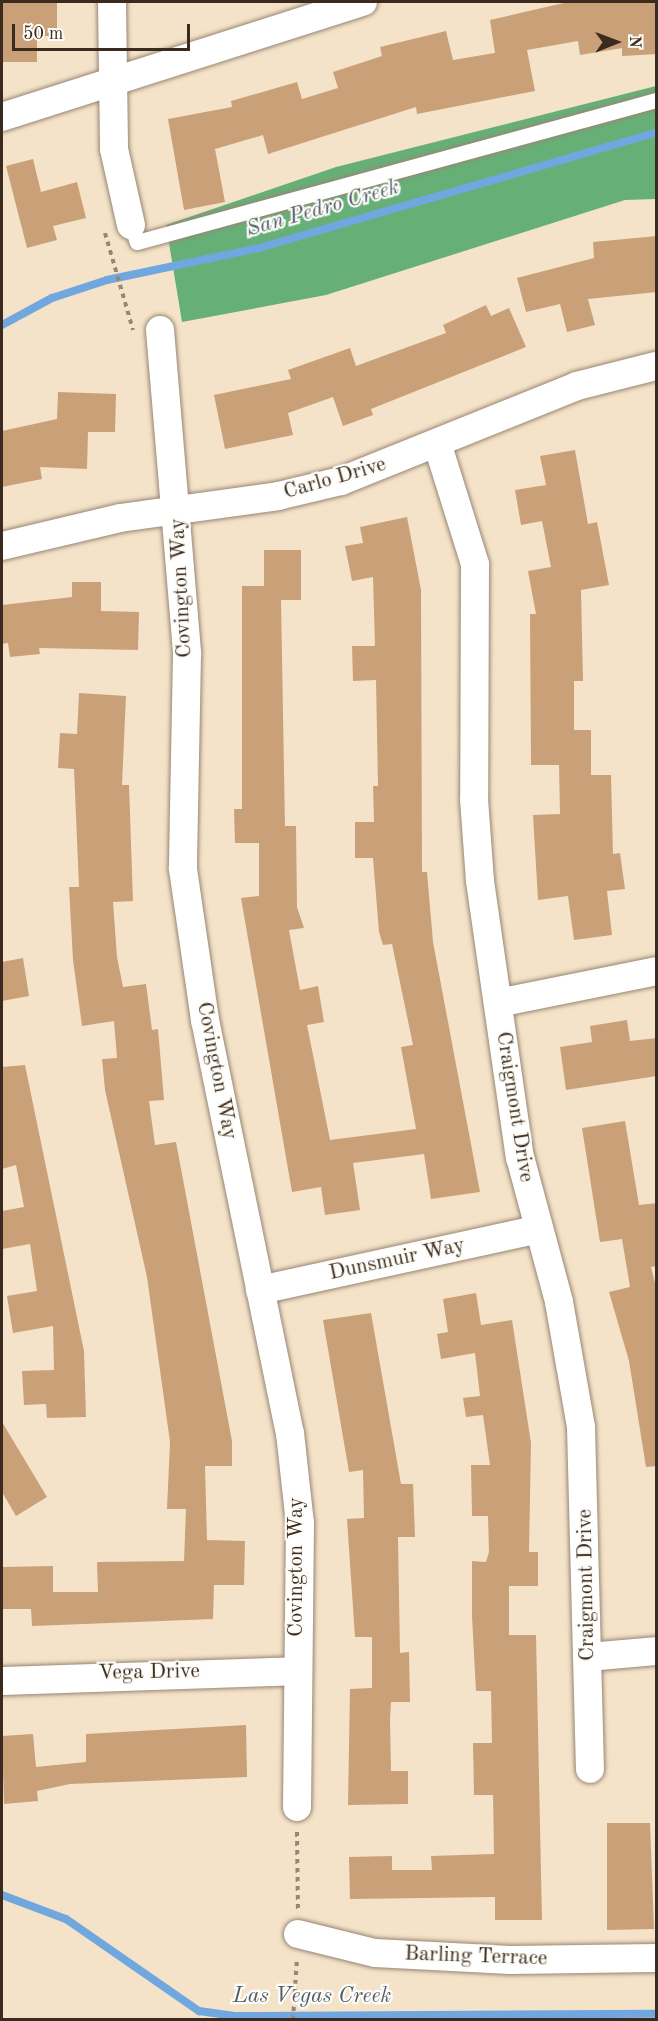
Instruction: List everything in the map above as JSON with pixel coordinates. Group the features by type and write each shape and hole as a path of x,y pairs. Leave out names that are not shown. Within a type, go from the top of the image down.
{"street":[{"path":"112,2 114,149 131,225"},
{"path":"2,117 363,2"},
{"name":"Covington Way","path":"160,330 178,508 187,654 183,869 205,1020 290,1433 300,1523 296,1671 297,1807"},
{"name":"Carlo Drive","path":"2,546 178,508 331,483 438,446 577,386 657,366"},
{"name":"Craigmont Drive","path":"438,446 475,564 474,799 498,1003 535,1230 559,1302 581,1427 590,1769"},
{"path":"498,1003 657,971"},
{"name":"Dunsmuir Way","path":"260,1290 535,1230"},
{"path":"588,1657 657,1651"},
{"name":"Vega Drive","path":"2,1681 296,1671"},
{"name":"Barling Terrace","path":"298,1934 375,1953 510,1960 657,1958"}],"lane":[{"path":"131,225 136,242 657,100"}],"path":[{"path":"114,268 126,312"},
{"path":"293,2019 298,1934 297,1807"}],"green space":[{"path":"656,86 656,199 625,200 326,295 182,322 166,225 336,167"}],"building":[{"path":"57,2 57,36 37,36 37,62 2,62 2,3"},
{"path":"568,2 657,2 657,54 622,56 622,48 580,55 578,41 527,50 535,91 417,114 416,107 268,154 263,135 215,149 225,202 184,210 168,119 232,107 231,101 297,82 302,99 338,88 333,72 382,56 380,47 446,31 453,60 495,53 490,20"},
{"path":"33,159 41,192 77,182 86,218 53,226 57,240 27,248 6,166"},
{"path":"657,236 657,292 588,299 595,325 567,332 560,304 526,312 517,278 594,258 593,242"},
{"path":"486,305 491,316 509,308 526,347 371,409 373,415 343,426 333,397 288,413 293,435 225,449 214,395 291,379 288,370 350,348 356,366 446,333 443,325"},
{"path":"58,392 116,394 115,432 88,432 87,469 40,467 42,479 2,487 2,431 57,419"},
{"path":"575,450 588,524 597,522 609,585 581,590 583,681 574,681 574,730 591,730 591,775 611,775 613,854 620,853 625,889 607,891 612,935 574,940 568,896 538,900 533,815 560,814 559,765 531,765 530,614 536,614 528,571 551,567 542,521 521,525 515,490 546,485 540,456"},
{"path":"407,517 421,590 422,872 427,872 433,942 480,1192 431,1199 424,1154 353,1163 360,1210 325,1215 321,1187 292,1192 241,898 259,896 259,843 235,843 234,809 242,809 242,586 264,586 264,550 301,550 301,600 281,600 285,826 296,826 297,907 304,928 289,930 300,990 318,986 324,1022 307,1025 330,1140 416,1129 401,1047 413,1045 392,944 383,945 379,932 373,858 355,858 355,822 374,822 373,786 378,786 376,680 353,681 352,646 375,646 373,577 352,581 345,546 363,543 360,527"},
{"path":"72,582 101,582 101,611 139,612 138,650 39,648 40,654 10,657 8,643 2,644 2,605 72,597"},
{"path":"79,693 126,696 122,785 129,785 133,901 113,902 117,957 123,987 146,984 152,1030 158,1029 164,1100 149,1101 155,1145 176,1142 232,1441 232,1466 205,1466 207,1540 245,1541 244,1585 214,1585 213,1619 32,1626 31,1609 2,1609 2,1567 53,1566 53,1592 98,1592 97,1562 184,1561 186,1509 167,1509 170,1442 147,1277 105,1090 102,1059 117,1058 114,1021 82,1026 73,960 69,887 79,887 74,769 58,768 60,733 77,734"},
{"path":"23,958 29,996 2,1001 2,962"},
{"path":"627,1020 630,1041 657,1038 657,1076 566,1090 560,1047 592,1042 590,1026"},
{"path":"25,1065 84,1351 86,1417 47,1418 46,1404 24,1405 22,1371 54,1370 53,1326 13,1333 7,1296 37,1291 30,1244 2,1249 2,1211 24,1207 16,1165 2,1169 2,1067"},
{"path":"625,1121 639,1205 657,1203 657,1266 651,1267 657,1291 657,1466 646,1467 629,1361 609,1292 630,1287 622,1239 600,1242 582,1128"},
{"path":"476,1293 481,1325 512,1320 531,1443 529,1552 538,1552 538,1586 509,1586 509,1635 536,1635 542,1920 495,1920 495,1897 350,1899 349,1857 392,1856 392,1870 432,1870 431,1856 494,1854 493,1795 474,1795 473,1743 492,1743 491,1691 476,1691 472,1617 472,1561 486,1562 489,1552 488,1516 472,1516 471,1465 490,1465 483,1415 466,1417 463,1398 480,1396 475,1353 441,1359 437,1334 448,1332 443,1299"},
{"path":"371,1313 401,1484 413,1484 415,1537 398,1537 400,1653 409,1652 410,1702 391,1702 390,1719 391,1771 408,1771 408,1804 348,1805 350,1689 372,1688 372,1637 355,1637 347,1519 364,1518 363,1470 349,1472 323,1320"},
{"path":"2,1422 47,1497 16,1516 2,1492"},
{"path":"246,1725 247,1777 70,1784 37,1791 38,1801 4,1804 2,1736 33,1734 36,1767 86,1762 86,1734"},
{"path":"607,1823 650,1823 654,1929 607,1930"}],"waterway":[{"name":"San Pedro Creek","path":"2,325 52,298 107,280 259,248 656,133"},
{"name":"Las Vegas Creek","path":"2,1895 66,1919 199,2011 233,2016 656,2014"}]}
